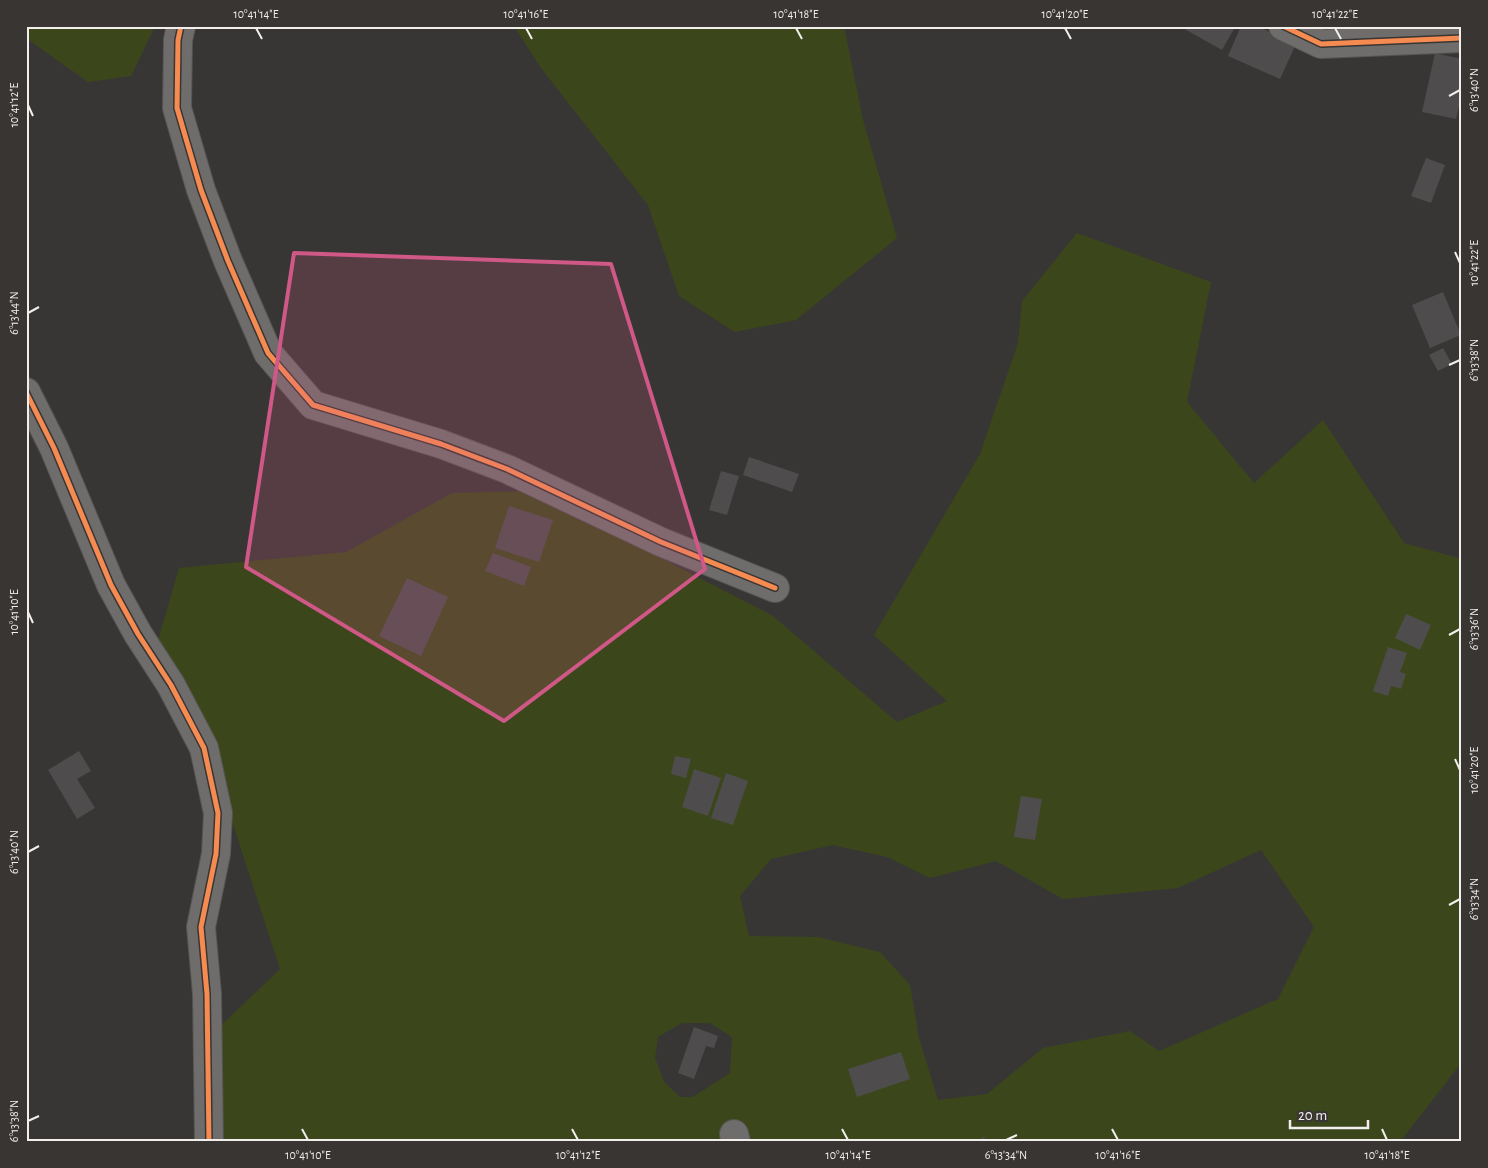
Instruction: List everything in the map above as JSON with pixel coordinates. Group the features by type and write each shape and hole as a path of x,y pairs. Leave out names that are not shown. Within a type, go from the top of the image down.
{"street":[{"path":"181,26 178,40 176,108 201,190 228,261 268,353 313,405 440,444 506,470 661,542 776,588"},
{"path":"1283,26 1321,44 1462,38"},
{"path":"26,392 54,448 111,585 138,634 171,685 204,748 218,813 216,854 201,927 206,994 209,1142"}],"highlighted area":[{"path":"294,253 611,264 705,569 504,721 246,567"}],"green space":[{"path":"26,26 155,26 131,76 88,82 26,38"},
{"path":"514,26 844,26 863,120 897,238 796,320 735,332 679,296 648,205 541,68"},
{"path":"1077,233 1211,282 1187,402 1254,483 1323,420 1404,543 1462,559 1462,1062 1403,1138 1404,1142 225,1142 205,1041 280,969 205,738 156,647 179,568 346,552 452,493 577,490 657,556 773,616 897,722 947,701 874,635 980,454 1018,343 1022,301","holes":["833,845 887,857 930,878 996,861 1063,899 1178,888 1261,850 1314,927 1278,999 1159,1051 1130,1031 1043,1048 987,1094 938,1100 919,1038 910,985 880,952 818,937 749,936 740,896 771,859","682,1023 710,1023 732,1037 730,1073 693,1097 680,1097 664,1082 655,1058 658,1037"]}],"building":[{"path":"1179,26 1233,26 1235,27 1222,50"},
{"path":"1241,26 1257,26 1296,44 1280,79 1228,56"},
{"path":"1435,53 1462,59 1462,94 1456,119 1422,112"},
{"path":"1426,158 1445,165 1431,203 1411,196"},
{"path":"1443,292 1461,335 1430,348 1412,305"},
{"path":"1443,348 1452,364 1438,371 1429,355"},
{"path":"749,457 799,474 792,492 743,475"},
{"path":"721,471 739,476 727,515 709,510"},
{"path":"509,506 553,520 539,562 495,548"},
{"path":"493,553 531,567 524,586 485,571"},
{"path":"407,578 448,597 421,656 379,636"},
{"path":"1406,614 1431,625 1420,650 1395,638"},
{"path":"1388,647 1407,653 1400,672 1406,674 1401,689 1391,686 1388,696 1373,691"},
{"path":"79,751 91,771 77,779 95,808 77,819 48,770"},
{"path":"675,756 691,759 686,778 671,774"},
{"path":"694,769 721,778 708,816 682,807"},
{"path":"726,773 748,781 733,825 711,818"},
{"path":"1021,796 1042,799 1035,840 1014,837"},
{"path":"694,1027 718,1036 714,1048 706,1046 694,1079 678,1073"},
{"path":"901,1052 910,1079 857,1097 848,1069"},
{"path":"984,1137 987,1142 975,1142"}],"cycle path":[{"path":"181,26 178,40 177,108 201,190 228,261 268,353 313,405 441,444 507,469 661,542 775,588"},
{"path":"1283,26 1321,44 1462,38"},
{"path":"26,392 54,448 111,585 138,634 171,685 204,748 218,813 216,854 201,927 207,994 209,1142"}]}
